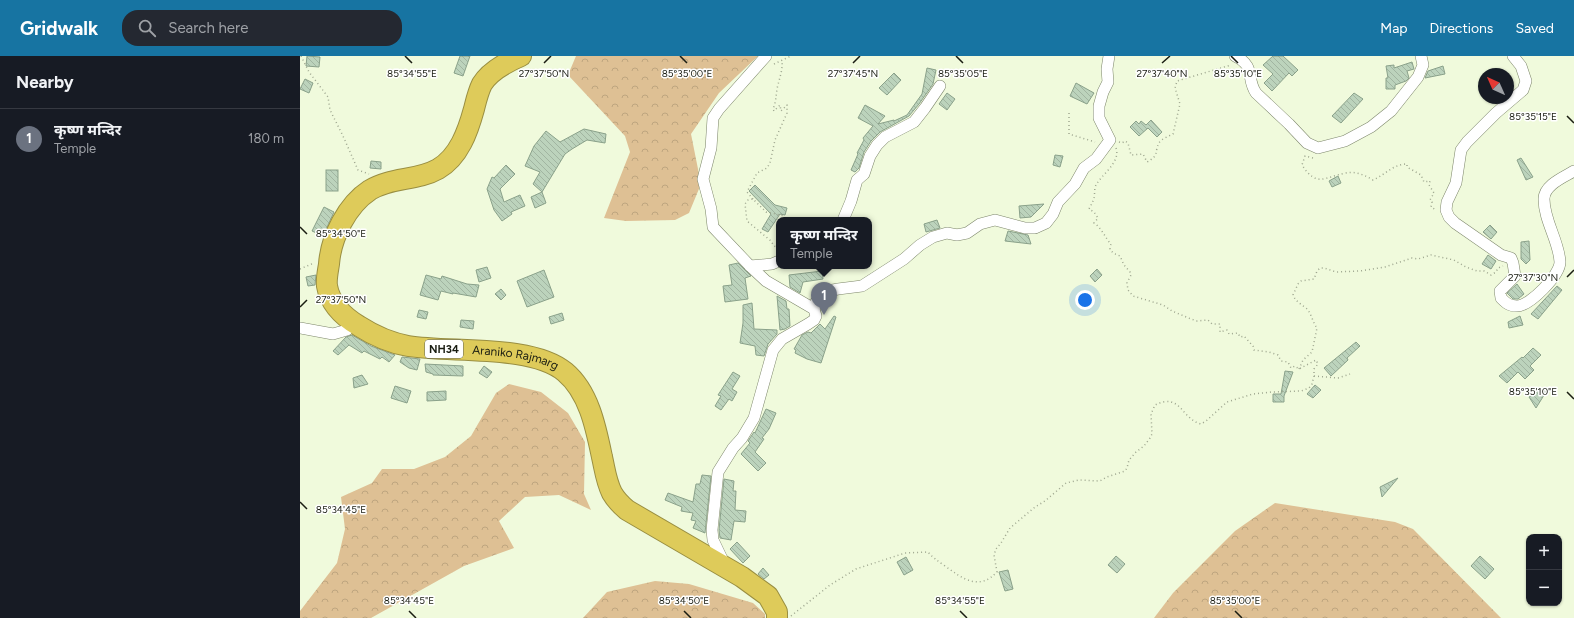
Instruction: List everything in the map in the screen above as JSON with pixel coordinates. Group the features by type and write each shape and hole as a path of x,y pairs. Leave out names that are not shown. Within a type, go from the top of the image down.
{"highway":[{"name":"Araniko Rajmarg","path":"521,56 489,74 481,85 470,125 462,143 451,159 441,168 430,174 379,186 369,191 355,203 346,215 337,234 329,258 327,285 330,298 351,321 385,339 406,346 519,354 543,361 564,371 576,384 585,399 594,424 605,476 613,495 618,502 627,510 742,577 768,596 782,616"}],"street":[{"path":"766,56 718,109 713,118 711,148 702,178 711,209 712,227 766,281 814,309"},
{"path":"727,569 713,540 712,530 718,472 754,418 773,350 782,339 814,320 816,316 814,309 816,302 828,291 838,288 862,286 904,259 920,245 933,237 947,233 958,235 967,233 980,224 995,220 1025,228 1035,228 1046,223 1054,214 1058,202 1075,184 1084,168 1096,159 1110,140 1099,118 1099,106 1108,82 1106,69 1101,56"},
{"path":"1106,69 1109,56"},
{"path":"1238,58 1250,69 1252,88 1256,93 1307,143 1318,148 1345,141 1371,128 1391,111 1418,76 1423,64 1421,56"},
{"path":"1513,56 1521,66 1526,81 1523,90 1496,113 1461,150 1456,183 1446,210 1449,217 1455,223 1501,255 1510,258 1513,263 1515,276 1500,291 1501,298 1508,304 1518,306 1527,302 1548,284 1559,268 1559,252 1548,221 1544,199 1547,190 1557,181 1574,171"},
{"path":"844,217 852,201 857,180 864,174 870,156 877,145 885,136 914,122 940,86"},
{"path":"750,266 776,262"},
{"path":"300,328 333,334 347,330 351,321"}],"path":[{"path":"301,56 309,72 328,97 330,110 358,170 371,175"},
{"path":"1069,113 1069,134 1096,142 1110,140 1122,143 1126,141 1131,154 1143,154 1147,162 1156,155 1160,142 1173,134 1180,104 1175,88 1177,81 1228,66 1238,58"},
{"path":"782,60 783,69 777,88 776,102 772,108 774,110 780,105 781,111 787,105 787,113 776,140 770,163 767,168 757,174 747,192 766,212 785,216"},
{"path":"1110,140 1117,149 1117,154 1113,164 1095,187 1094,200 1089,209 1094,212 1098,218 1094,223 1098,226 1111,244 1110,249 1112,253 1120,256 1124,265 1130,272 1131,275 1127,283 1128,290 1133,296 1163,305 1172,311 1191,319 1208,320 1212,324 1220,324 1220,332 1227,330 1229,334 1238,332 1240,336 1244,336 1254,350 1278,355 1281,362 1288,362 1291,368 1295,366 1299,369"},
{"path":"1318,148 1322,151 1322,155 1317,158 1305,156 1302,165 1308,174 1315,179 1326,179 1346,173 1366,176 1373,180 1395,166 1407,164 1407,167 1421,175 1424,182 1430,181 1429,186 1434,193 1430,200 1432,202 1431,207 1435,210 1446,210"},
{"path":"753,199 748,200 745,204 747,221 776,247"},
{"path":"1299,369 1303,360 1312,352 1317,328 1312,321 1310,313 1306,308 1301,306 1293,295 1298,284 1301,281 1314,279 1317,270 1320,268 1336,272 1360,271 1385,268 1412,258 1418,259 1438,256 1454,260 1466,267 1477,271 1484,271 1491,275 1496,272 1498,268 1507,265 1510,258"},
{"path":"782,616 856,569 905,553 928,552 934,559 961,578 972,582 990,580 997,572 994,555 996,549 1010,528 1035,507 1045,501 1066,483 1079,480 1100,481 1124,471 1127,468 1129,460 1144,446 1152,434 1151,414 1155,405 1167,401 1173,402 1180,406 1188,416 1201,424 1227,402 1253,394 1301,391 1309,388 1312,384 1314,369 1318,364 1316,360 1299,369"},
{"path":"1314,376 1338,378 1350,374"}],"green space":[{"path":"576,56 758,56 719,93 691,134 701,184 689,213 675,220 626,221 604,218 630,152 625,136 568,75"},
{"path":"509,384 541,392 568,413 585,442 584,494 591,510 559,495 525,497 499,521 514,548 464,566 371,618 300,618 300,611 337,563 345,529 341,497 372,483 382,469 414,469 445,457 471,436 496,393"},
{"path":"1275,503 1395,522 1413,529 1501,618 1154,618 1173,593 1235,531"},
{"path":"655,581 689,584 753,603 765,614 765,618 583,618 607,592"}],"building":[{"path":"307,56 320,57 319,67 306,66"},
{"path":"460,56 470,56 463,76 454,73"},
{"path":"1273,56 1283,56 1298,70 1292,76 1289,73 1272,91 1264,83 1273,74 1263,65"},
{"path":"1412,62 1414,69 1407,71 1409,78 1406,81 1395,85 1395,89 1386,89 1386,78 1388,78 1386,66 1394,65 1394,68"},
{"path":"1443,66 1445,74 1425,78 1428,71"},
{"path":"927,68 936,70 933,84 919,104 909,116 880,132 871,141 864,152 859,168 855,172 851,170 858,154 857,153 864,140 863,138 873,126 858,118 865,105 885,116 878,124 894,121 907,115 922,94"},
{"path":"894,73 901,80 887,95 879,88"},
{"path":"305,79 313,83 309,93 300,89"},
{"path":"1076,83 1094,93 1087,104 1070,96"},
{"path":"947,93 955,99 947,110 939,104"},
{"path":"1354,93 1363,99 1341,123 1332,116"},
{"path":"1151,120 1162,132 1157,137 1148,128 1139,136 1130,127 1136,121 1139,124 1141,121 1146,125"},
{"path":"584,129 606,134 605,143 587,140 565,154 542,192 533,184 540,172 525,166 534,146 546,131 560,142"},
{"path":"1055,155 1063,156 1060,167 1053,165"},
{"path":"1521,158 1533,177 1526,180 1517,160"},
{"path":"371,161 381,162 381,169 370,168"},
{"path":"506,165 515,174 500,189 504,202 520,195 525,206 511,212 512,214 502,221 494,210 487,189 492,177 494,178"},
{"path":"326,170 338,170 338,191 326,191"},
{"path":"1338,176 1341,183 1332,187 1329,181"},
{"path":"755,185 775,205 787,208 785,215 780,214 776,217 776,220 768,232 762,229 771,214 749,191"},
{"path":"542,192 546,203 535,208 531,197"},
{"path":"1044,204 1031,217 1020,218 1019,206"},
{"path":"324,207 334,212 323,236 312,231"},
{"path":"937,220 940,228 926,232 924,224"},
{"path":"1490,225 1497,232 1491,239 1483,232"},
{"path":"1008,231 1028,235 1031,244 1005,241"},
{"path":"1529,241 1530,260 1526,264 1521,259 1521,242"},
{"path":"1488,255 1496,261 1491,269 1482,264"},
{"path":"738,263 751,276 745,278 748,299 725,302 723,286 732,285 729,265"},
{"path":"487,267 491,278 479,282 476,270"},
{"path":"1097,269 1102,275 1095,282 1090,276"},
{"path":"544,270 554,297 527,307 517,281"},
{"path":"822,271 823,279 803,282 800,293 790,287 789,275"},
{"path":"316,275 315,285 308,286 306,277"},
{"path":"426,275 441,279 442,276 467,284 479,285 476,297 441,291 438,300 420,295"},
{"path":"1517,284 1524,294 1518,299 1513,299 1507,293"},
{"path":"1557,286 1562,290 1538,319 1531,314"},
{"path":"501,289 506,295 501,300 495,294"},
{"path":"777,296 786,301 787,309 789,309 790,326 780,330"},
{"path":"752,303 754,329 777,330 777,334 768,344 764,356 756,355 755,346 740,343 743,323 743,305"},
{"path":"419,310 428,312 426,319 417,317"},
{"path":"562,313 564,320 551,324 549,317"},
{"path":"834,316 836,317 821,363 807,359 795,353 796,350 794,349 802,335 808,332 811,333 820,324 825,329"},
{"path":"1520,316 1523,325 1509,328 1508,322"},
{"path":"461,320 474,321 473,329 460,327"},
{"path":"352,335 371,346 395,355 389,362 382,357 380,359 364,351 362,353 349,345 338,355 333,351 346,337"},
{"path":"1356,342 1360,346 1331,376 1324,368"},
{"path":"1533,348 1541,355 1530,366 1534,370 1525,379 1518,372 1507,383 1499,376 1522,357 1523,358"},
{"path":"402,357 420,359 417,370 409,368 400,362"},
{"path":"425,364 463,366 463,376 433,375 426,372"},
{"path":"484,366 492,372 487,378 479,373"},
{"path":"1285,371 1293,372 1284,396 1284,402 1273,402 1273,394 1281,394"},
{"path":"733,372 740,376 732,389 737,392 732,401 729,399 721,410 715,406 721,396 718,395"},
{"path":"362,375 368,384 354,388 353,378"},
{"path":"1315,385 1321,390 1313,398 1307,394"},
{"path":"395,386 411,391 407,403 391,398"},
{"path":"1542,389 1546,392 1536,408 1529,397"},
{"path":"446,391 446,400 427,401 427,392"},
{"path":"766,409 776,413 769,429 762,438 764,439 755,452 766,463 758,471 741,454 750,443 748,441 754,432 755,433"},
{"path":"702,475 711,476 705,533 693,528 696,521 691,520 693,513 681,511 682,507 665,500 668,493 693,502 696,484 700,484"},
{"path":"1398,478 1382,497 1380,487"},
{"path":"724,479 734,481 733,491 736,491 735,510 746,511 745,522 734,521 731,540 720,538 719,530"},
{"path":"737,542 750,556 743,563 730,549"},
{"path":"1116,556 1125,564 1117,573 1108,565"},
{"path":"1480,556 1494,569 1485,579 1471,566"},
{"path":"906,557 913,570 904,575 897,562"},
{"path":"763,568 769,575 764,579 758,574"},
{"path":"1008,570 1013,589 1005,591 999,572"}],"place":[{"name":"कृष्ण मन्दिर","path":"824,315"}]}
